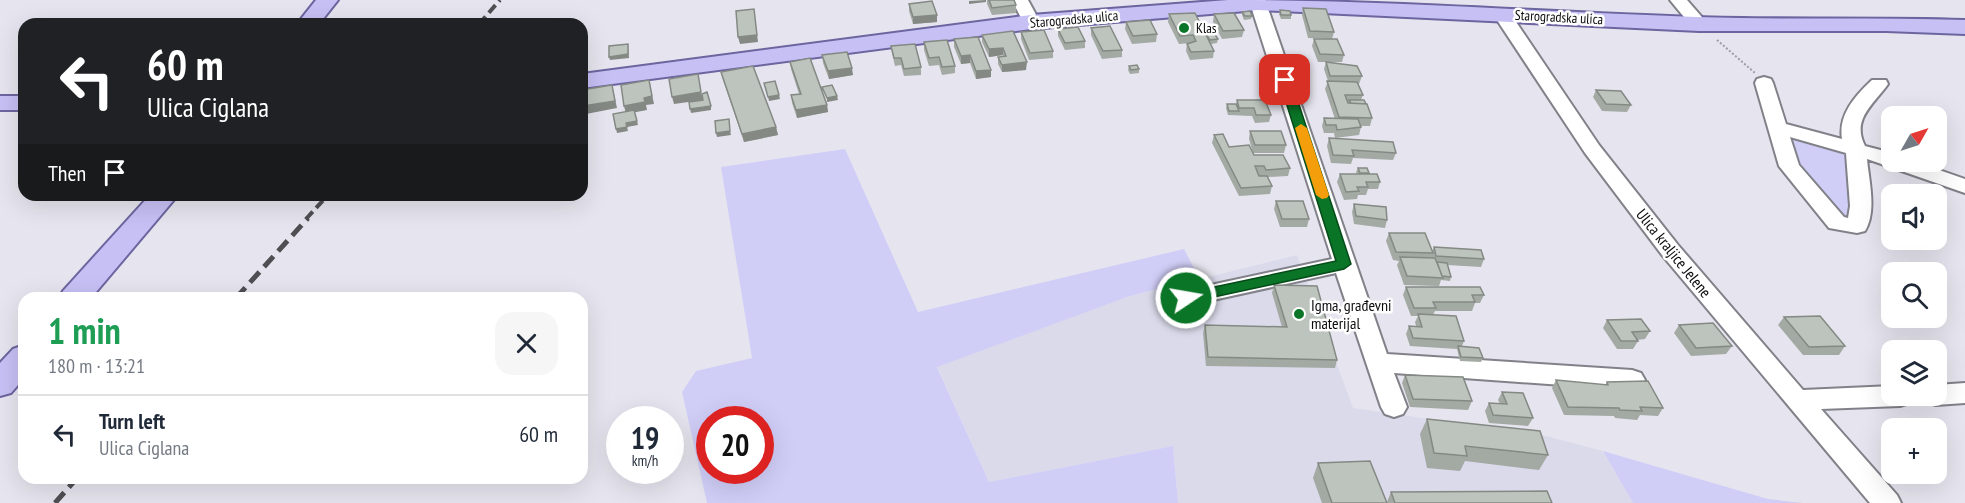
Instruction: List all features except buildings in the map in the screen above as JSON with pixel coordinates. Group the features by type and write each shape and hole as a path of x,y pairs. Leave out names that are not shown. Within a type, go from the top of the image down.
{"main road":[{"path":"313,18 327,0"},
{"name":"Starogradska ulica","path":"588,80 1030,22 1257,2 1497,7 1706,30 1886,24 1965,27"},
{"path":"0,103 18,103"},
{"path":"79,292 160,201"},
{"path":"0,384 18,364"}],"street":[{"path":"1020,0 1030,22"},
{"path":"1678,0 1706,30"},
{"path":"1257,2 1377,363 1394,407"},
{"name":"Ulica kraljice Jelene","path":"1497,7 1592,149 1670,250 1887,503"},
{"path":"1764,83 1789,166 1837,224 1857,226 1861,206 1856,148 1851,141 1852,119 1859,106 1879,84"},
{"path":"1776,127 1881,156"},
{"path":"1925,172 1965,186"},
{"path":"1186,298 1344,264"},
{"path":"1377,363 1632,380"},
{"path":"1947,394 1965,393"},
{"path":"1797,399 1881,397"}],"path":[{"path":"1706,30 1764,83"}],"shaded area":[{"path":"1796,136 1844,151 1848,166 1851,215 1840,216 1800,169 1789,137"},
{"path":"845,149 918,312 1184,249 1199,278 1127,297 937,367 989,482 1173,446 1178,503 707,503 703,484 774,484 774,406 696,406 696,454 682,392 696,371 752,358 721,167"},
{"path":"1297,255 1353,408 1546,436 1603,451 1633,503 1178,503 1173,446 989,482 937,366 1127,297"},
{"path":"1603,451 1768,499 1803,503 1633,503"}],"railway":[{"path":"484,18 500,0"},
{"path":"306,219 322,201"},
{"path":"241,292 308,218"},
{"path":"55,503 72,484"}],"slow traffic":[{"path":"1301,128 1322,195"}],"place":[{"name":"Klas","path":"1184,28"},
{"name":"Igma, građevni materijal","path":"1299,314"}],"route":[{"path":"1186,298 1344,264 1285,80"}]}
